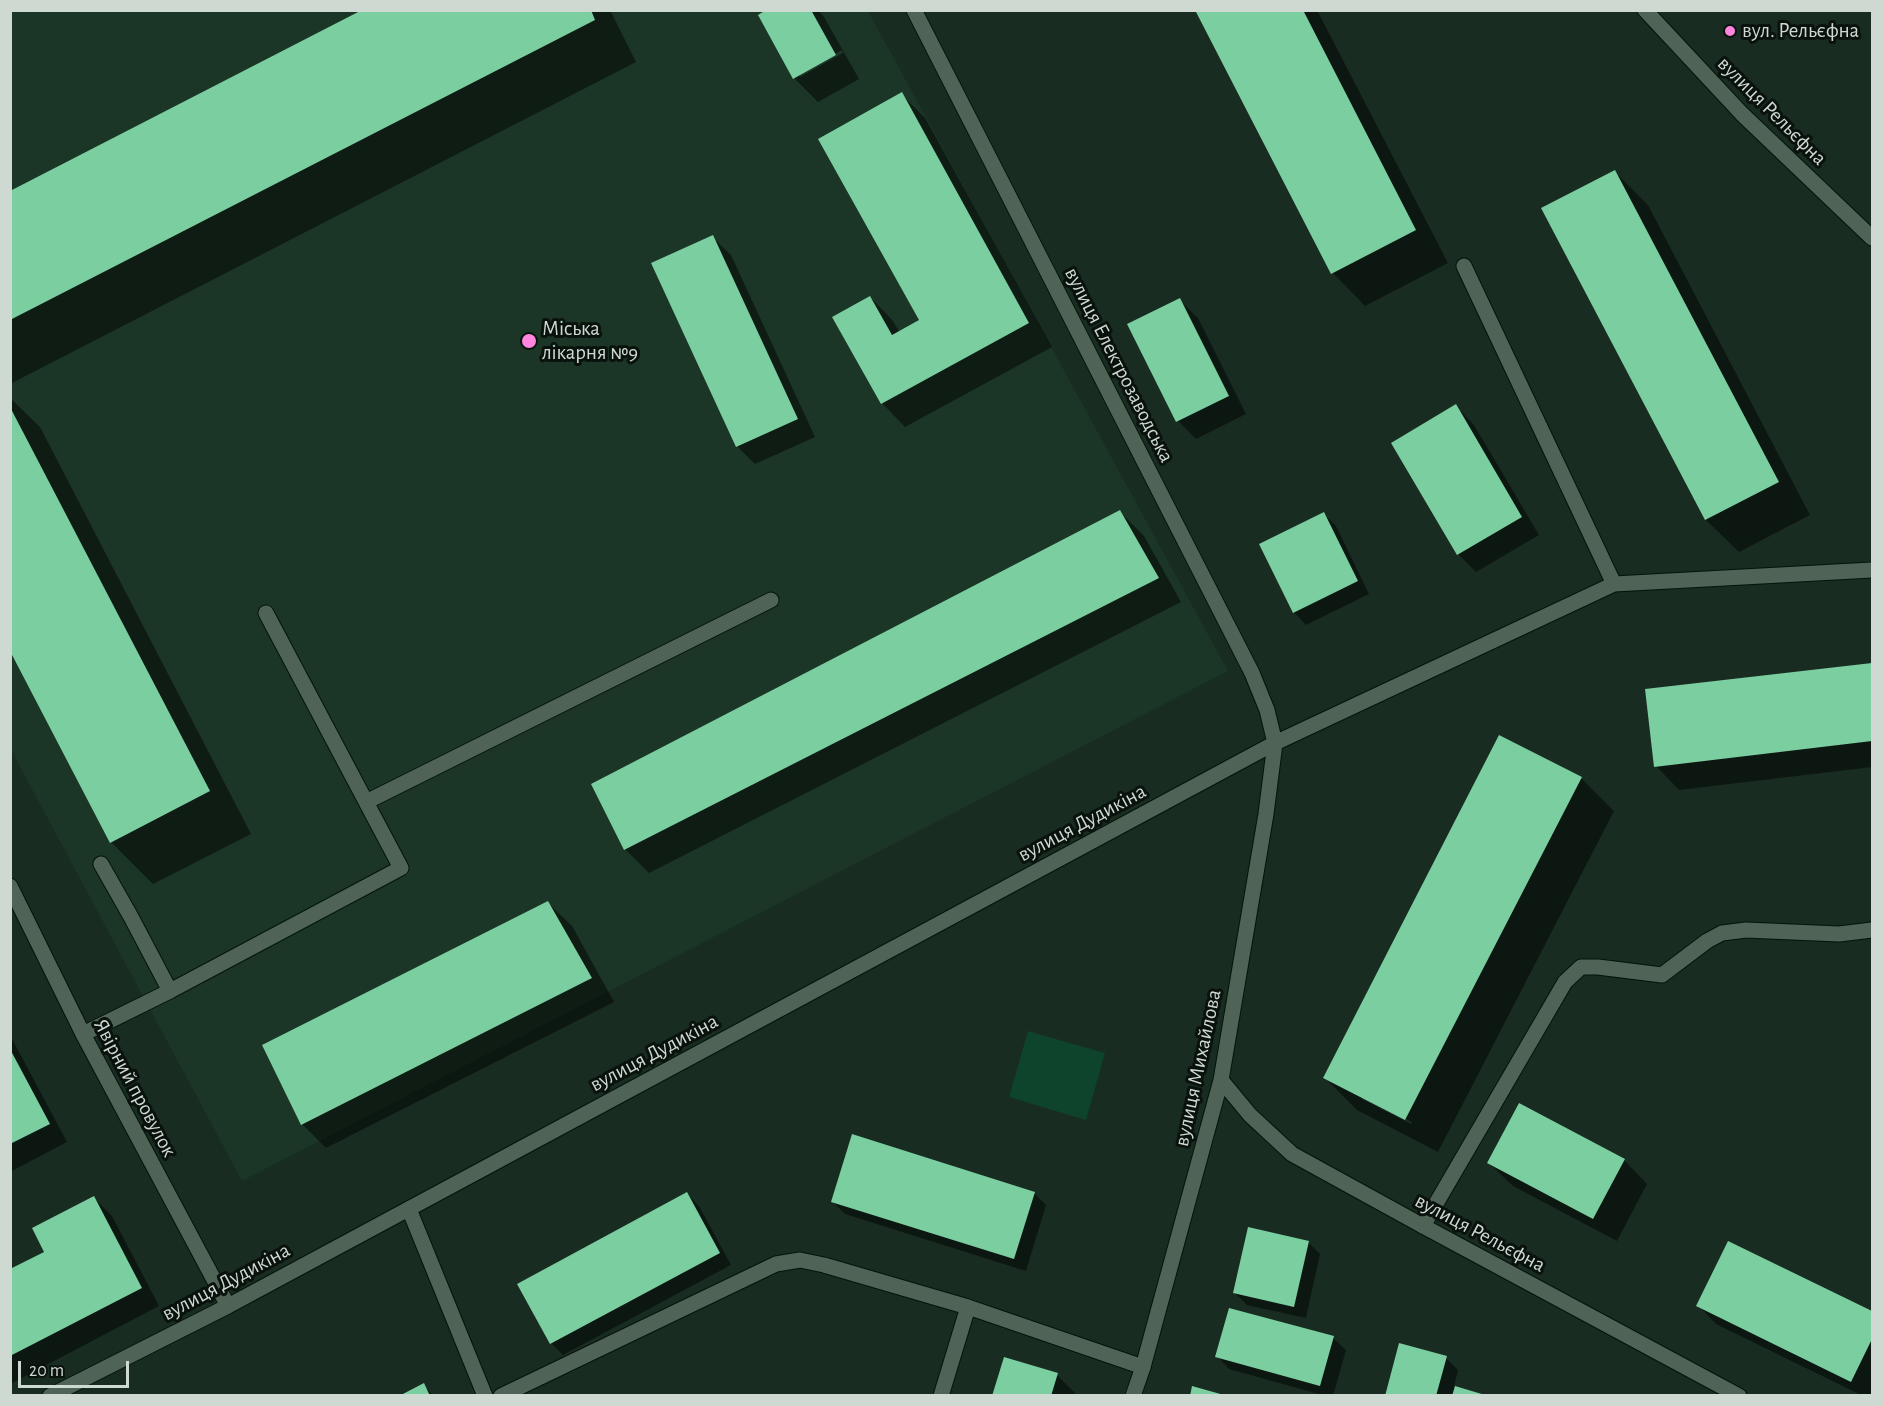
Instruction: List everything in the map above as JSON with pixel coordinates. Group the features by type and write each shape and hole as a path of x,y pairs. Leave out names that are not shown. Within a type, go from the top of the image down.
{"street":[{"name":"вулиця Електрозаводська","path":"914,10 1252,673 1267,710 1275,743"},
{"name":"вулиця Рельєфна","path":"1645,10 1742,114 1872,238"},
{"path":"1464,266 1614,584 1872,570"},
{"name":"вулиця Дудикіна","path":"50,1395 228,1306 1275,743 1614,584"},
{"path":"366,802 771,600"},
{"path":"83,1034 170,991 401,868 266,613"},
{"name":"вулиця Михайлова","path":"1134,1395 1221,1080 1266,814 1275,743"},
{"path":"101,864 170,991"},
{"name":"Явірний провулок","path":"10,886 83,1034 228,1306"},
{"path":"1423,1226 1565,982 1581,967 1662,975 1707,941 1722,933 1746,930 1839,934 1872,930"},
{"name":"вулиця Рельєфна","path":"1221,1080 1250,1115 1292,1154 1739,1395"},
{"path":"409,1209 485,1395"},
{"path":"501,1395 776,1264 800,1260 968,1307 1143,1367"},
{"path":"941,1395 968,1307"}],"shaded area":[{"name":"Міська лікарня №9","path":"10,11 868,11 1228,671 242,1181 11,750"}],"green space":[{"path":"1028,1031 1105,1053 1086,1120 1009,1097"}],"building":[{"path":"362,10 591,10 595,20 10,320 10,191"},
{"path":"766,10 811,10 836,55 793,79 758,15"},
{"path":"1195,10 1303,10 1416,230 1331,274"},
{"path":"902,92 1029,323 881,404 832,317 870,296 892,335 919,320 818,139"},
{"path":"1615,170 1779,482 1705,520 1541,208"},
{"path":"713,235 798,419 736,447 651,263"},
{"path":"1180,298 1229,396 1176,422 1127,324"},
{"path":"1456,404 1522,517 1457,555 1391,443"},
{"path":"10,407 210,791 110,843 10,651"},
{"path":"1120,510 1159,578 624,850 591,784"},
{"path":"1324,512 1358,581 1293,613 1259,544"},
{"path":"1872,663 1872,741 1654,767 1645,689"},
{"path":"1499,735 1582,777 1405,1120 1323,1078"},
{"path":"548,901 592,978 301,1125 262,1045"},
{"path":"10,1049 50,1124 10,1144"},
{"path":"1519,1103 1625,1159 1593,1219 1487,1163"},
{"path":"852,1134 1035,1192 1014,1259 831,1202"},
{"path":"687,1192 720,1253 550,1344 517,1284"},
{"path":"94,1196 142,1288 10,1356 10,1269 44,1252 32,1228"},
{"path":"1248,1227 1309,1241 1294,1307 1233,1293"},
{"path":"1728,1241 1872,1311 1872,1339 1851,1382 1696,1306"},
{"path":"1229,1308 1334,1336 1320,1386 1215,1357"},
{"path":"1399,1343 1447,1356 1436,1396 1385,1396"},
{"path":"1004,1357 1058,1373 1051,1396 992,1396"},
{"path":"424,1383 430,1396 399,1396"},
{"path":"1192,1386 1224,1395 1190,1396"},
{"path":"1455,1386 1485,1395 1485,1396 1452,1396"}],"place":[{"name":"вул. Рельєфна","path":"1730,31"},
{"name":"Міська лікарня №9","path":"529,341"}]}
